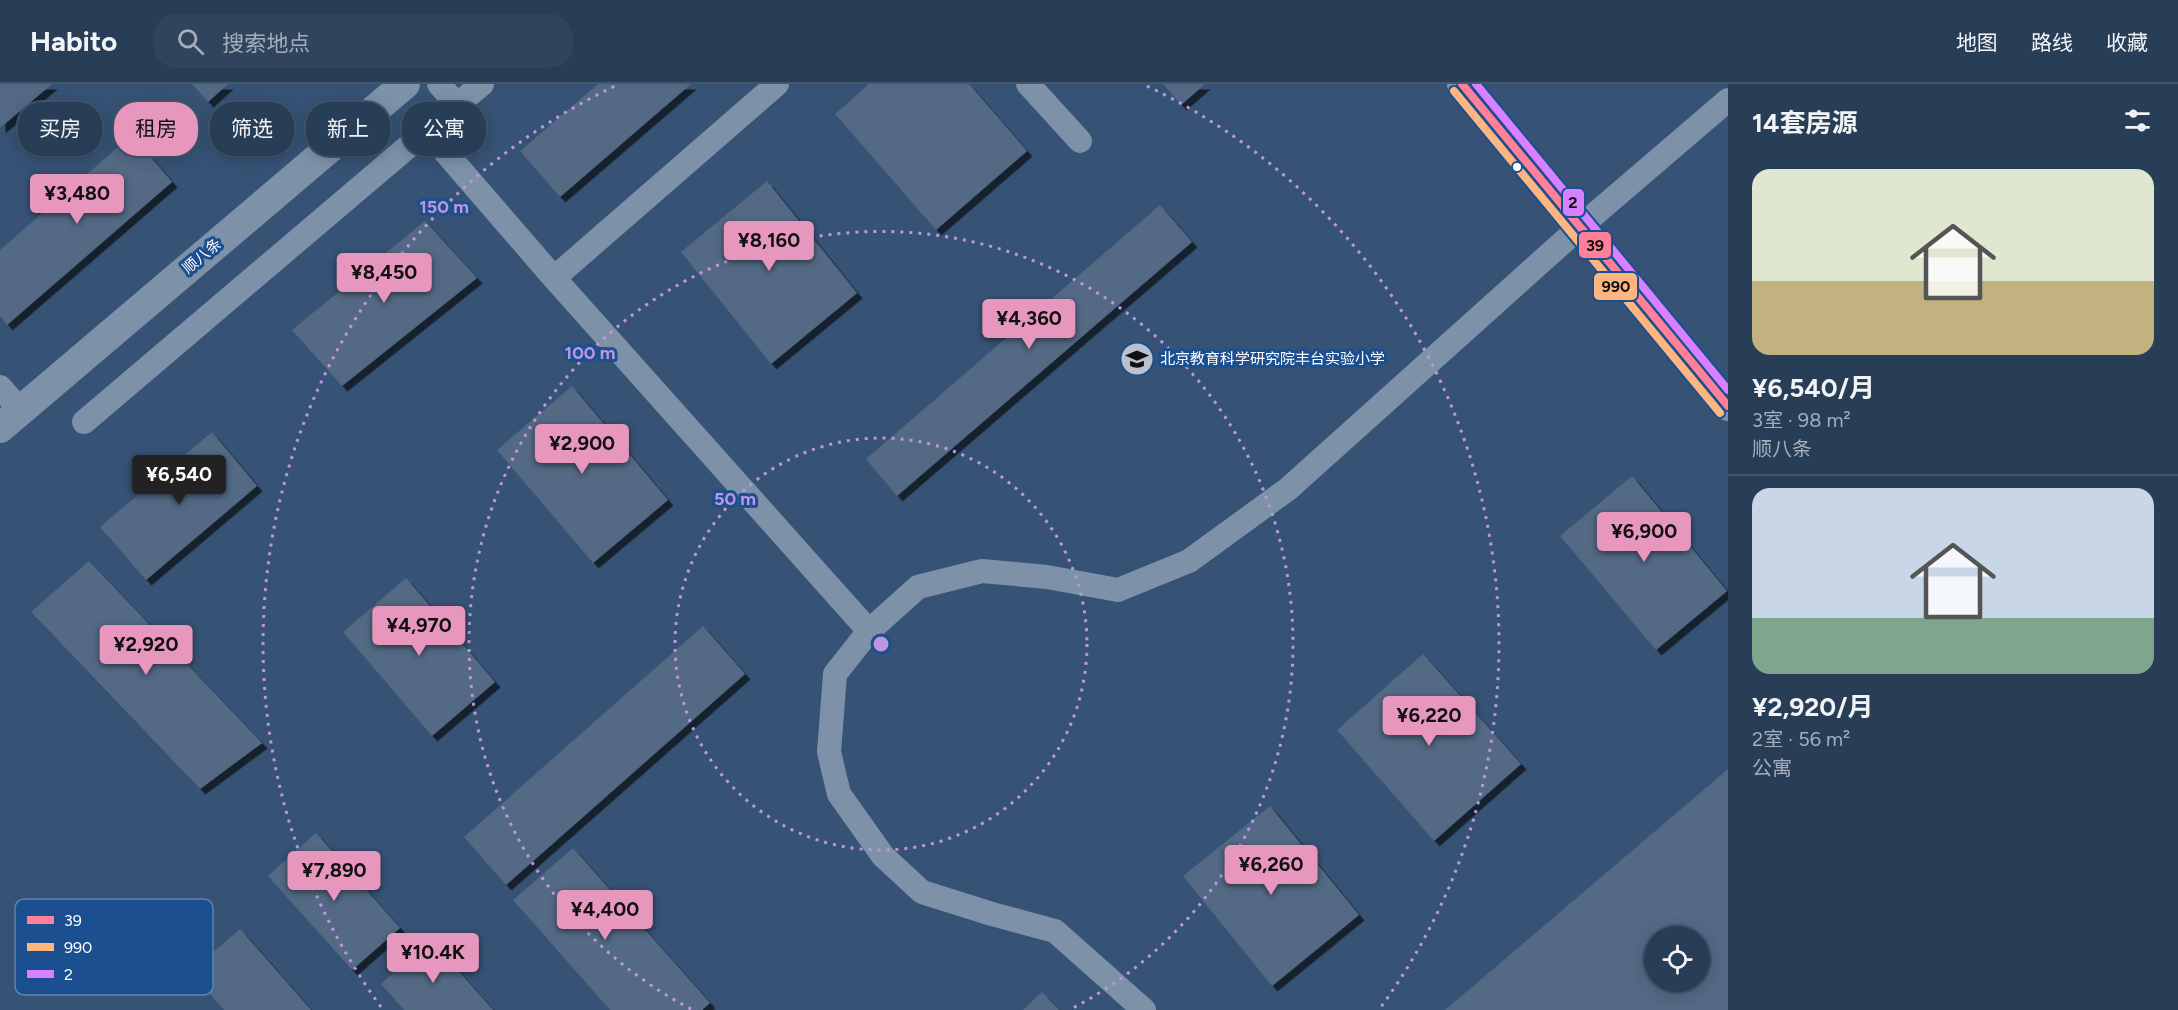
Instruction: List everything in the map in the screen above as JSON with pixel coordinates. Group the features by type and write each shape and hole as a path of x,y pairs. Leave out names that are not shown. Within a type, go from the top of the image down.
{"street":[{"name":"顺八条","path":"10,420 405,84"},
{"path":"439,84 454,102"},
{"path":"461,102 482,84"},
{"path":"554,278 777,84"},
{"path":"1028,84 1080,141"},
{"path":"1462,84 1728,406"},
{"path":"1144,1010 1055,931 922,892 883,856 839,794 829,752 835,674 868,631 918,588 982,571 1047,577 1118,590 1189,561 1288,489 1581,226 1728,100"},
{"path":"84,422 402,151"},
{"path":"449,156 554,278 868,631"},
{"path":"0,387 10,420"}],"building":[{"path":"0,84 52,84 31,102 18,102 18,113 0,128"},
{"path":"192,84 228,84 208,102"},
{"path":"598,84 691,84 560,197 520,151"},
{"path":"869,84 969,84 1027,151 936,230 835,114"},
{"path":"1163,84 1205,84 1181,105"},
{"path":"114,151 114,156 150,156 172,182 7,325 0,316 0,250"},
{"path":"767,181 857,293 771,364 681,252"},
{"path":"1160,205 1192,242 897,496 866,459"},
{"path":"425,221 477,278 342,386 292,330"},
{"path":"572,386 668,500 593,563 497,450"},
{"path":"212,432 257,486 146,580 100,527"},
{"path":"1632,476 1727,591 1656,650 1560,536"},
{"path":"89,561 262,743 200,789 31,612"},
{"path":"406,578 495,682 432,736 343,632"},
{"path":"703,626 745,674 506,885 464,837"},
{"path":"1423,654 1521,764 1434,841 1337,730"},
{"path":"1728,769 1728,1010 1445,1010"},
{"path":"1270,806 1359,915 1272,986 1183,876"},
{"path":"316,833 400,928 352,970 268,876"},
{"path":"573,848 710,1003 702,1010 610,1010 513,900"},
{"path":"240,929 311,1010 224,1010 211,995 213,995 213,952"},
{"path":"431,940 493,1010 404,1010 381,984"},
{"path":"1042,992 1059,1010 1023,1010"}],"transit line":[{"name":"39","path":"1462,84 1728,406"},
{"name":"2","path":"1476,84 1728,390"},
{"name":"990","path":"1454,91 1720,413"}],"place":[{"name":"北京教育科学研究院丰台实验小学","path":"1137,359"}]}
